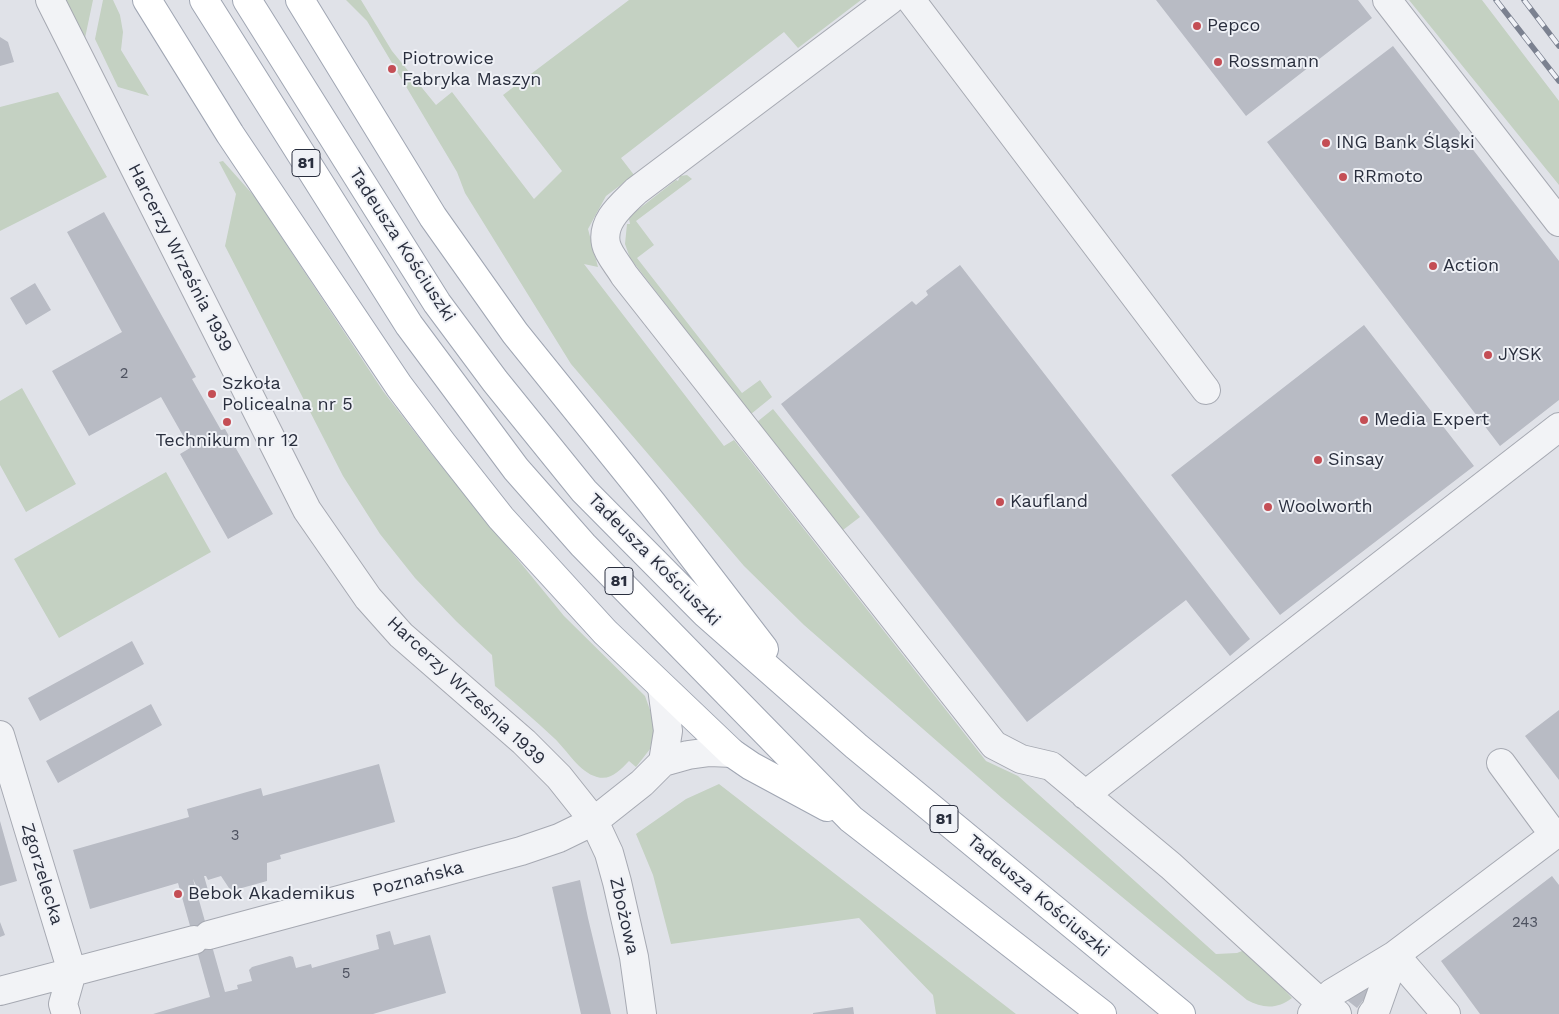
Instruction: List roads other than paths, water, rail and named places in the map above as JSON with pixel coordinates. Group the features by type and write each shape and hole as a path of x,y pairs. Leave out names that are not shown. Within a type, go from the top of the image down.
{"main road":[{"path":"147,0 230,134 399,386 501,518 605,632 732,754 851,819"},
{"name":"Tadeusza Kościuszki","path":"204,0 409,324 516,470 583,545 851,819 1102,1014"},
{"name":"Tadeusza Kościuszki","path":"246,0 437,303 495,381 584,491 705,614 800,695 856,746 1181,1014"},
{"path":"300,0 364,108 434,217 515,333 652,503 800,695"}],"street":[{"name":"Harcerzy Września 1939","path":"50,0 307,510 368,598 401,635 524,742 559,777 594,821"},
{"path":"890,0 636,192 615,211 606,229 606,245 624,275 994,745 1021,759 1051,766 1171,866 1324,1011 1332,992 1395,955 1557,838 1501,762"},
{"path":"912,0 1206,390"},
{"path":"1386,0 1559,222"},
{"path":"1085,795 1559,427"},
{"path":"662,688 668,731 663,762"},
{"name":"Zgorzelecka","path":"0,735 72,972"},
{"path":"594,821 642,783 663,762 695,754 732,754"},
{"name":"Poznańska","path":"0,991 521,851 560,838 594,821"},
{"name":"Zbożowa","path":"594,821 609,853 617,882 634,957 642,1014"},
{"path":"1372,1014 1376,1009 1395,955"},
{"path":"1395,955 1446,1014"},
{"path":"66,1014 63,1004 72,972"}],"railway":[{"path":"1496,0 1559,81"},
{"path":"1524,0 1559,46"}],"place":[{"name":"Pepco","path":"1197,26"},
{"name":"Rossmann","path":"1218,62"},
{"name":"Piotrowice Fabryka Maszyn","path":"392,69"},
{"name":"ING Bank Śląski","path":"1326,143"},
{"name":"RRmoto","path":"1343,177"},
{"name":"Action","path":"1433,266"},
{"name":"JYSK","path":"1488,355"},
{"name":"Szkoła Policealna nr 5","path":"212,394"},
{"name":"Media Expert","path":"1364,420"},
{"name":"Technikum nr 12","path":"227,422"},
{"name":"Sinsay","path":"1318,460"},
{"name":"Kaufland","path":"1000,502"},
{"name":"Woolworth","path":"1268,507"},
{"name":"Bebok Akademikus","path":"178,894"}]}
